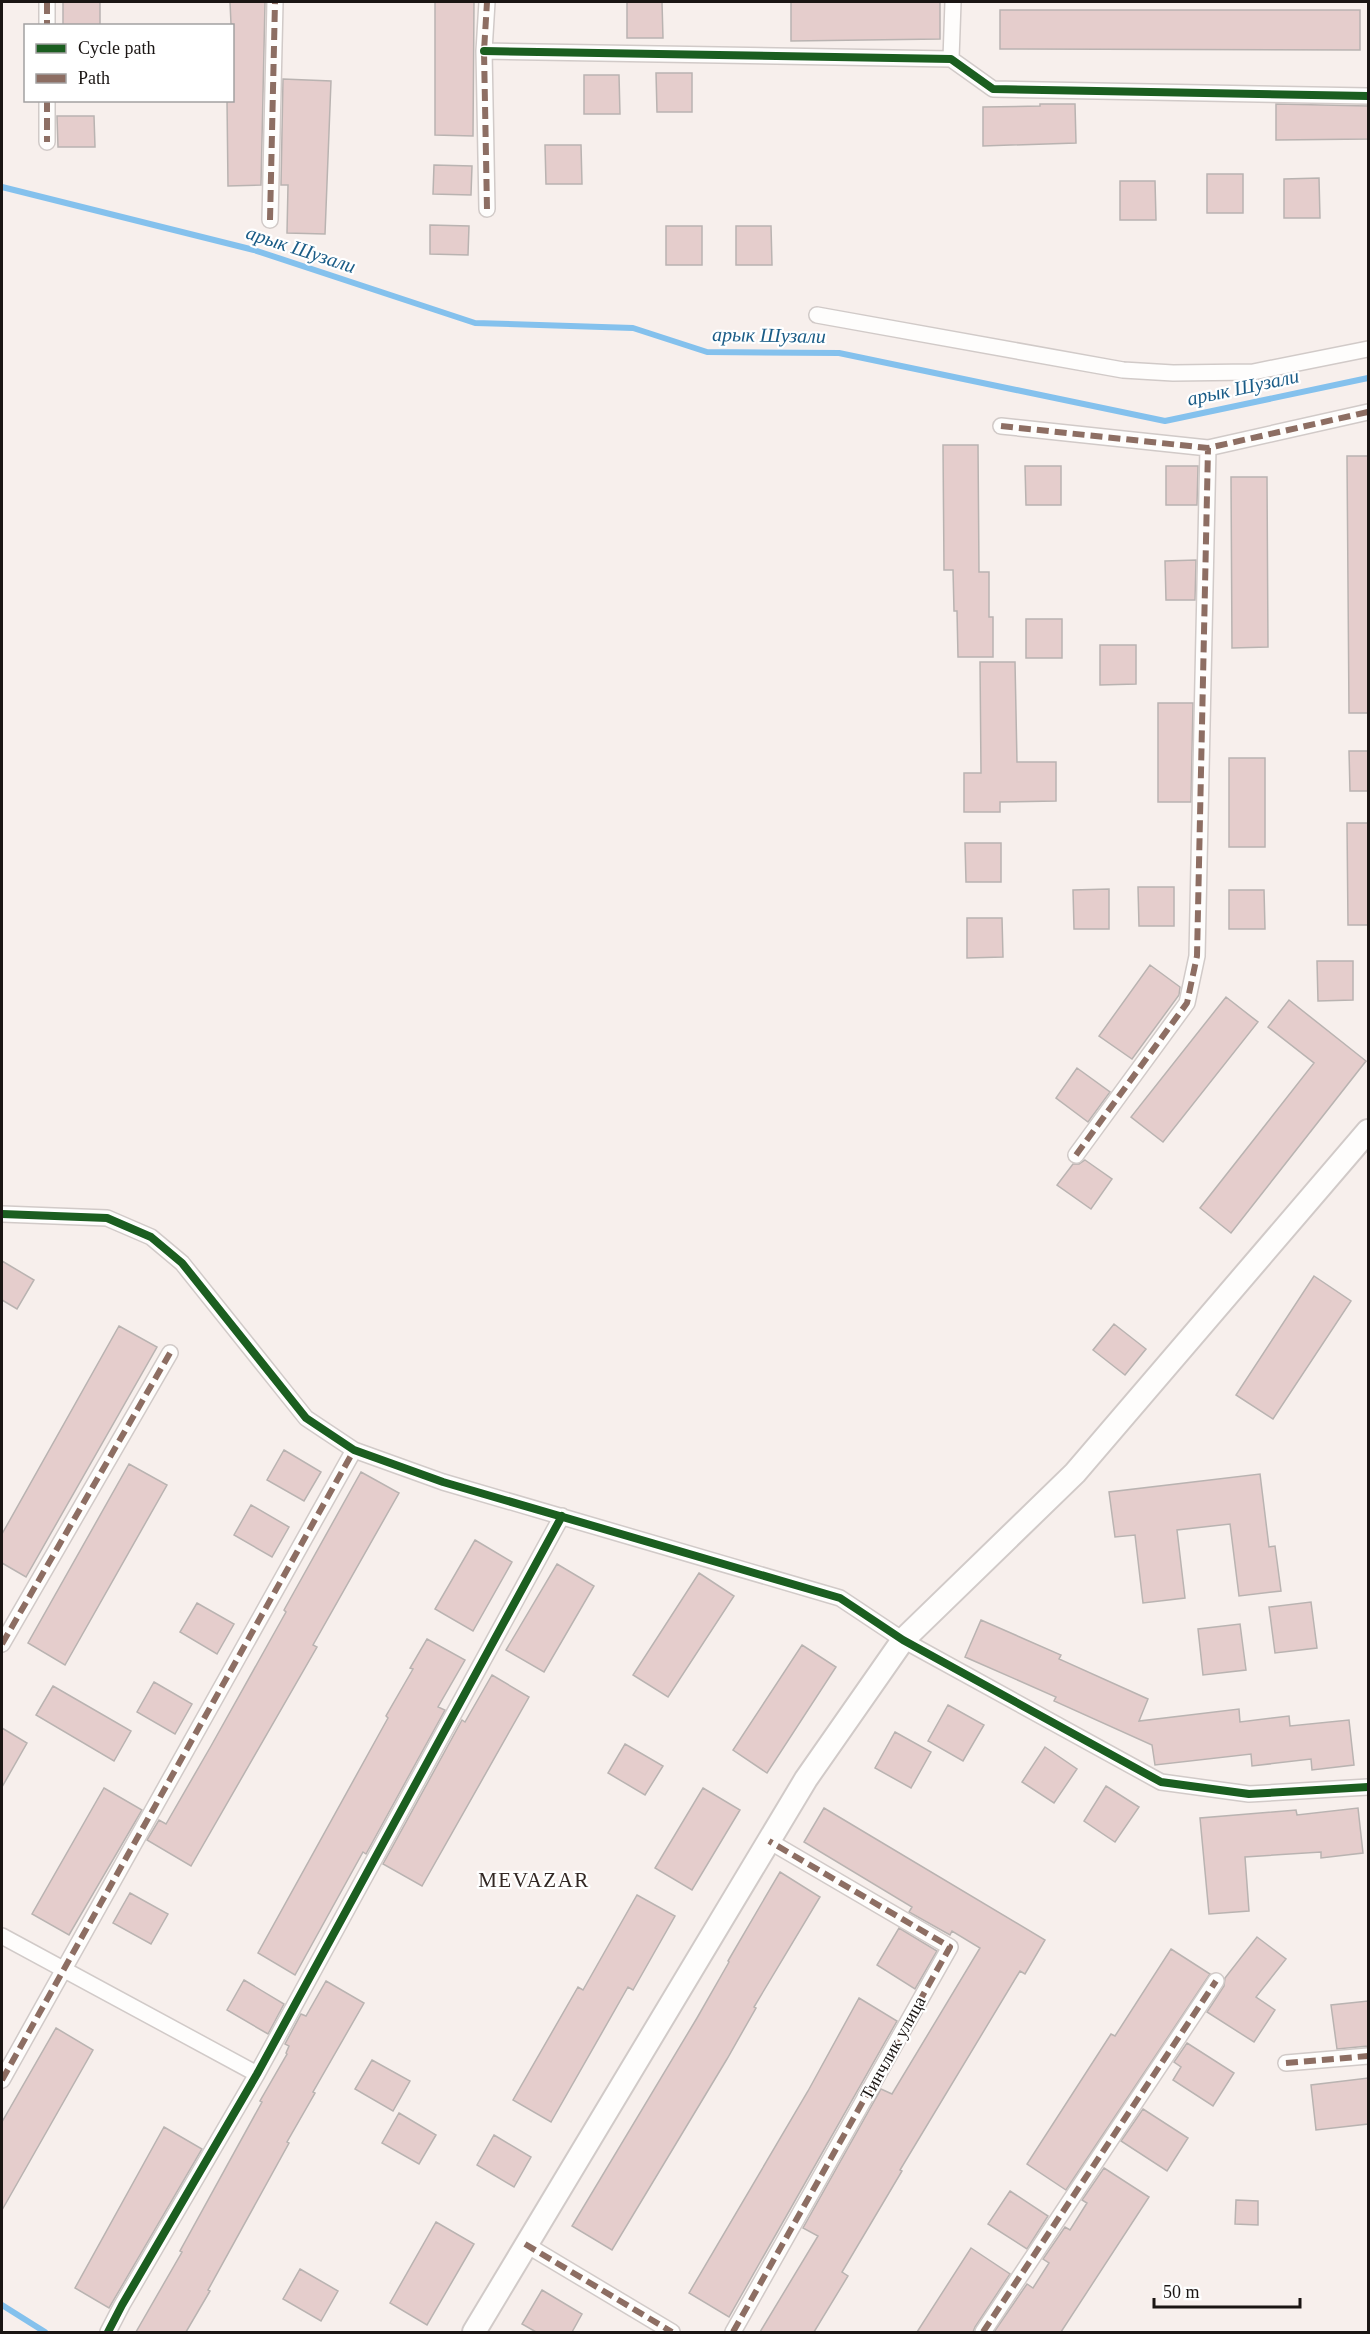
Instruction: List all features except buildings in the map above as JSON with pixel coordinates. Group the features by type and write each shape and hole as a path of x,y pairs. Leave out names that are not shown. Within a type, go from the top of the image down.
{"main road":[{"path":"474,2332 806,1779 903,1640 1075,1473 1368,1131"}],"street":[{"path":"47,2 47,24"},
{"path":"270,220 275,2"},
{"path":"487,2 484,51 487,209"},
{"path":"951,59 953,2"},
{"path":"484,51 951,59 993,89 1368,96"},
{"path":"47,102 47,142"},
{"path":"817,315 1133,370 1173,373 1253,372 1368,349"},
{"path":"1001,426 1208,448 1368,412"},
{"path":"1076,1155 1187,1003 1197,956 1208,448"},
{"path":"2,1214 107,1218 151,1237 182,1263 306,1418 354,1450 443,1482 840,1598 903,1640 1161,1782 1249,1794 1368,1787"},
{"path":"2,1644 170,1353"},
{"path":"2,2080 354,1450"},
{"path":"108,2332 257,2074 562,1516"},
{"name":"Тинчлик улица","path":"734,2332 950,1947 769,1841"},
{"path":"2,1936 257,2074"},
{"path":"983,2332 1216,1981"},
{"path":"1286,2063 1368,2056"},
{"path":"525,2244 672,2332"}],"waterway":[{"name":"арык Шузали","path":"2,187 254,250 475,323 633,328 707,352 839,353 1165,421 1368,378"},
{"path":"2,2305 45,2332"}],"marked path":[{"path":"47,2 47,24"},
{"path":"270,220 275,2"},
{"path":"487,2 484,51 487,209"},
{"path":"47,102 47,142"},
{"path":"1001,426 1208,448 1368,412"},
{"path":"1076,1155 1187,1003 1197,956 1208,448"},
{"path":"2,1644 170,1353"},
{"path":"2,2080 354,1450"},
{"path":"733,2332 950,1947 769,1841"},
{"path":"983,2332 1216,1981"},
{"path":"1286,2063 1368,2056"},
{"path":"525,2244 672,2332"}],"cycle path":[{"path":"484,51 951,59 993,89 1368,96"},
{"path":"2,1214 107,1218 151,1237 182,1263 306,1418 354,1450 443,1482 840,1598 903,1640 1161,1782 1249,1794 1368,1787"},
{"path":"108,2332 257,2074 562,1516"}],"district":[{"name":"MEVAZAR","path":"534,1880"}]}
